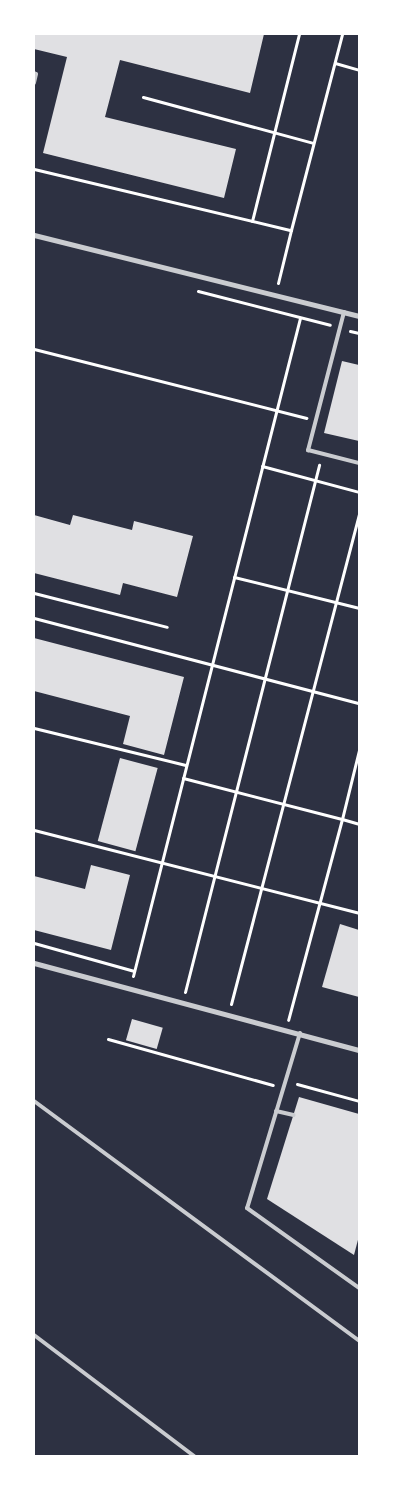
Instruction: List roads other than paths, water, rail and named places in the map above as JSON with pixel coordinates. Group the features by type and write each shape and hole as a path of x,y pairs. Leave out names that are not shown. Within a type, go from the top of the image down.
{"street":[{"path":"34,235 359,316"},
{"path":"34,963 359,1050"}],"lane":[{"path":"34,73 36,74 34,84"},
{"path":"344,312 308,450 359,463"},
{"path":"300,1033 247,1208 359,1288"},
{"path":"34,1101 359,1341"},
{"path":"276,1111 294,1115"},
{"path":"34,1335 194,1456"}]}
